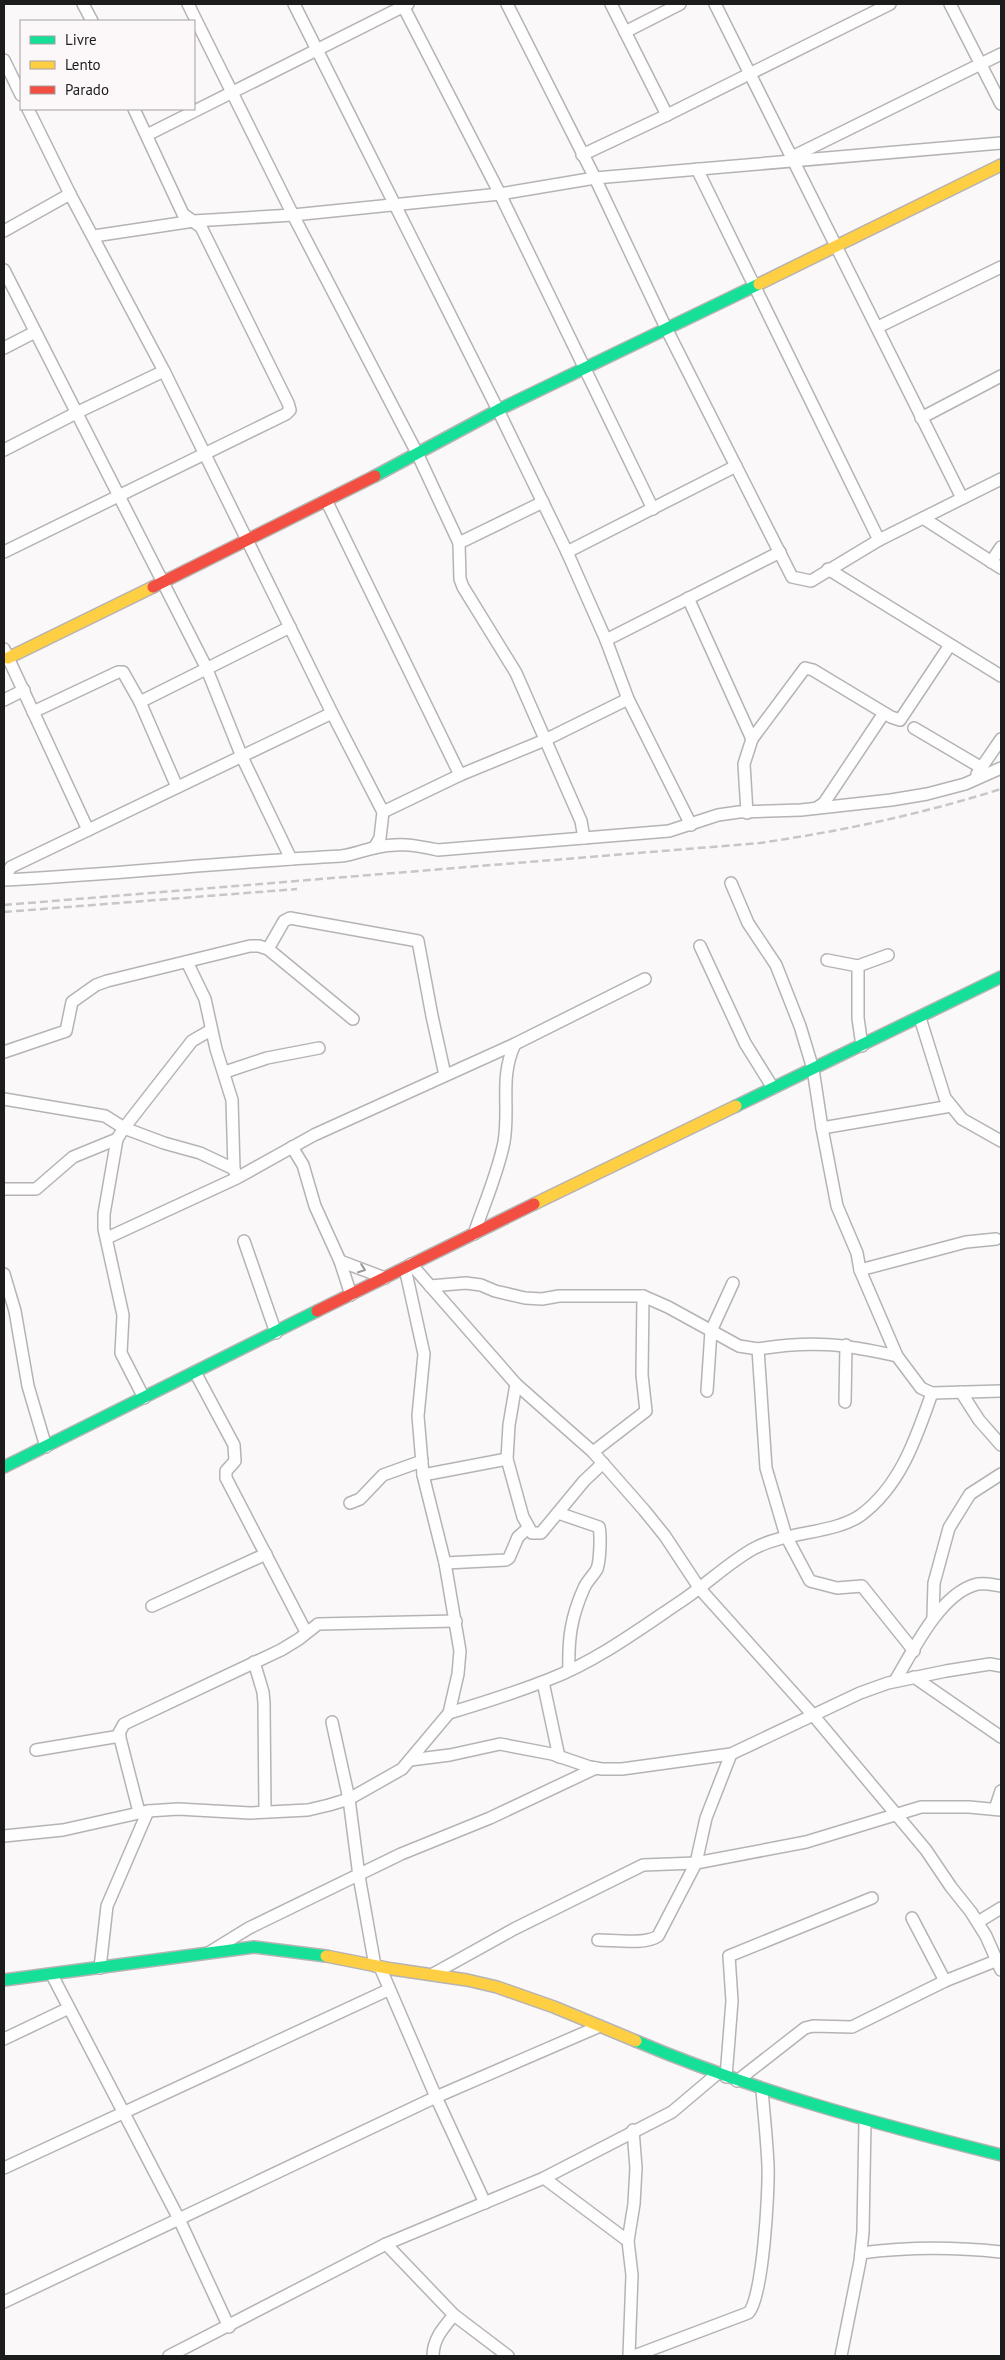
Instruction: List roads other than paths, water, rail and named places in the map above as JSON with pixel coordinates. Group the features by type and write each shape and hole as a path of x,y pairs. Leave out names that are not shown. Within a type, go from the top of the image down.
{"street":[{"path":"83,4 91,20"},
{"path":"188,4 293,215 418,453 459,542 460,579 463,587 516,673 581,821 584,838"},
{"path":"294,4 396,204 543,502 606,640 628,699 691,825"},
{"path":"147,135 232,91 318,50 404,4 500,194 583,369 653,509"},
{"path":"507,4 595,178 666,328 792,577 810,581 879,540 1001,479"},
{"path":"612,4 667,115"},
{"path":"625,32 680,4"},
{"path":"715,4 838,246 962,498"},
{"path":"582,155 667,115 890,4"},
{"path":"950,4 1001,104"},
{"path":"792,158 979,63 1001,54"},
{"path":"4,60 20,93"},
{"path":"28,110 70,194 164,371 332,713 383,812 380,838 374,848"},
{"path":"4,552 286,414 290,410 288,402 201,226 184,214 134,110"},
{"path":"94,236 194,221 293,215 500,194 595,178 792,158 1001,143"},
{"path":"88,830 6,653 327,502 498,410 1001,165"},
{"path":"696,169 879,540"},
{"path":"4,231 70,194"},
{"path":"878,327 1001,267"},
{"path":"4,270 78,412 206,667 242,756 291,859"},
{"path":"4,348 35,332"},
{"path":"4,450 164,371"},
{"path":"921,418 1001,376"},
{"path":"567,552 736,466"},
{"path":"327,502 460,775"},
{"path":"459,542 543,502"},
{"path":"923,518 996,565 1001,547"},
{"path":"606,640 780,552"},
{"path":"828,569 1001,676"},
{"path":"688,598 752,739"},
{"path":"140,702 206,667 290,627"},
{"path":"747,813 744,764 752,739 805,668 813,670 884,713 900,720 950,645"},
{"path":"33,712 120,671 126,676 140,702 177,787"},
{"path":"4,700 24,690"},
{"path":"383,812 460,775 545,740 628,699"},
{"path":"332,713 7,868 4,879 155,871 348,856 374,848 406,843 438,850 669,831 718,815 818,808 927,794 971,781 1001,768"},
{"path":"818,808 824,804 884,713"},
{"path":"914,728 982,768"},
{"path":"971,781 1001,739"},
{"path":"732,883 748,923 776,965 800,1026 813,1069 837,1206 856,1253 860,1270 897,1356 921,1388 932,1393 1001,1390"},
{"path":"268,949 284,921 290,918 418,941 445,1075"},
{"path":"4,1054 66,1031 72,1002 96,985 250,946 268,949 353,1019"},
{"path":"700,946 746,1043 773,1088"},
{"path":"827,960 858,966 888,955"},
{"path":"187,962 204,999 211,1030 232,1100 236,1174"},
{"path":"858,966 858,1018 862,1046"},
{"path":"4,1467 408,1266 1001,977"},
{"path":"107,1238 292,1147 515,1044 645,979"},
{"path":"920,1018 945,1098 962,1119 1001,1140"},
{"path":"144,1398 121,1353 124,1330 123,1315 104,1229 104,1214 117,1139 192,1041 211,1030"},
{"path":"474,1234 503,1145 506,1128 506,1066 515,1044"},
{"path":"225,1072 267,1058 319,1048"},
{"path":"4,1099 105,1116 124,1128 164,1143 200,1153 236,1174"},
{"path":"822,1128 951,1106"},
{"path":"4,1189 36,1189 73,1157 117,1139"},
{"path":"292,1147 303,1165 314,1206 340,1261 351,1295"},
{"path":"860,1270 966,1242 996,1239"},
{"path":"244,1240 276,1333"},
{"path":"340,1261 385,1278"},
{"path":"169,2356 229,2327 386,2244 544,2178 633,2130 672,2112 805,2028 814,2026 852,2027 945,1982 999,1965 978,1922 926,1850 813,1715 700,1589 665,1536 593,1452 516,1384 430,1286 408,1266"},
{"path":"4,1836 63,1830 144,1811 178,1809 266,1812 308,1810 349,1799 402,1768 449,1712 458,1674 460,1651 445,1563 423,1475 418,1416 424,1354 408,1266"},
{"path":"4,1274 15,1311 28,1386 46,1447"},
{"path":"430,1286 466,1283 481,1284 502,1293 542,1299 559,1296 642,1296 681,1314 740,1346 758,1349 801,1343 846,1345 897,1356"},
{"path":"707,1391 711,1331 733,1283"},
{"path":"593,1452 646,1411 642,1375 642,1296"},
{"path":"845,1402 846,1345"},
{"path":"758,1349 766,1468 786,1536 810,1581 837,1588 862,1586 914,1650"},
{"path":"196,1372 234,1445 235,1460 226,1471 226,1478 306,1632"},
{"path":"516,1384 509,1426 507,1459 527,1529 532,1533 541,1533 603,1463"},
{"path":"988,1391 1001,1385"},
{"path":"961,1392 979,1420 1001,1445"},
{"path":"449,1712 504,1697 569,1670 616,1644 700,1589 754,1548 786,1536 849,1522 867,1509 904,1466 932,1393"},
{"path":"423,1475 507,1459"},
{"path":"350,1503 360,1499 383,1475 422,1461"},
{"path":"933,1616 934,1583 949,1528 970,1494 1001,1474"},
{"path":"558,1512 599,1527 600,1534 597,1568 584,1588 570,1632 568,1642 569,1670"},
{"path":"445,1563 506,1560 509,1558 518,1537 527,1529"},
{"path":"152,1606 266,1554"},
{"path":"895,1681 933,1616 968,1588 980,1584 1001,1586"},
{"path":"100,1968 107,1906 144,1811 120,1736 124,1724 281,1650 318,1624 335,1622 456,1621"},
{"path":"254,1662 264,1703 266,1812"},
{"path":"410,1760 506,1744 596,1768 622,1769 731,1754 860,1693 895,1681 981,1666 1001,1666"},
{"path":"914,1677 1001,1737"},
{"path":"543,1682 559,1757"},
{"path":"332,1722 349,1799 359,1876 377,1966 485,2203"},
{"path":"36,1750 120,1736"},
{"path":"598,1940 644,1941 654,1940 658,1936 696,1863 706,1818 731,1754"},
{"path":"208,1953 249,1928 401,1854 490,1818 596,1768"},
{"path":"434,1974 514,1929 644,1865 696,1863 806,1842 921,1807 969,1806 998,1810 1001,1791"},
{"path":"726,2077 732,2001 729,1956 872,1898"},
{"path":"978,1922 1001,1908"},
{"path":"912,1918 945,1982"},
{"path":"4,1980 254,1947 278,1947 377,1966 434,1974 496,1986 762,2090 865,2121 1001,2155"},
{"path":"52,1975 179,2219 229,2327"},
{"path":"4,2168 388,1990"},
{"path":"4,2039 69,2008"},
{"path":"4,2302 436,2097 600,2026"},
{"path":"634,2356 748,2313 753,2309 759,2288 768,2168 762,2090"},
{"path":"841,2356 860,2253 865,2121"},
{"path":"630,2356 632,2275 628,2241 634,2204 636,2168 633,2130"},
{"path":"544,2178 628,2241"},
{"path":"386,2244 454,2315 508,2356"},
{"path":"860,2253 897,2249 958,2248 1001,2252"},
{"path":"433,2356 433,2349 440,2332 454,2315"}],"railway":[{"path":"4,905 760,843 882,821 1001,789"},
{"path":"4,912 297,889"}]}
